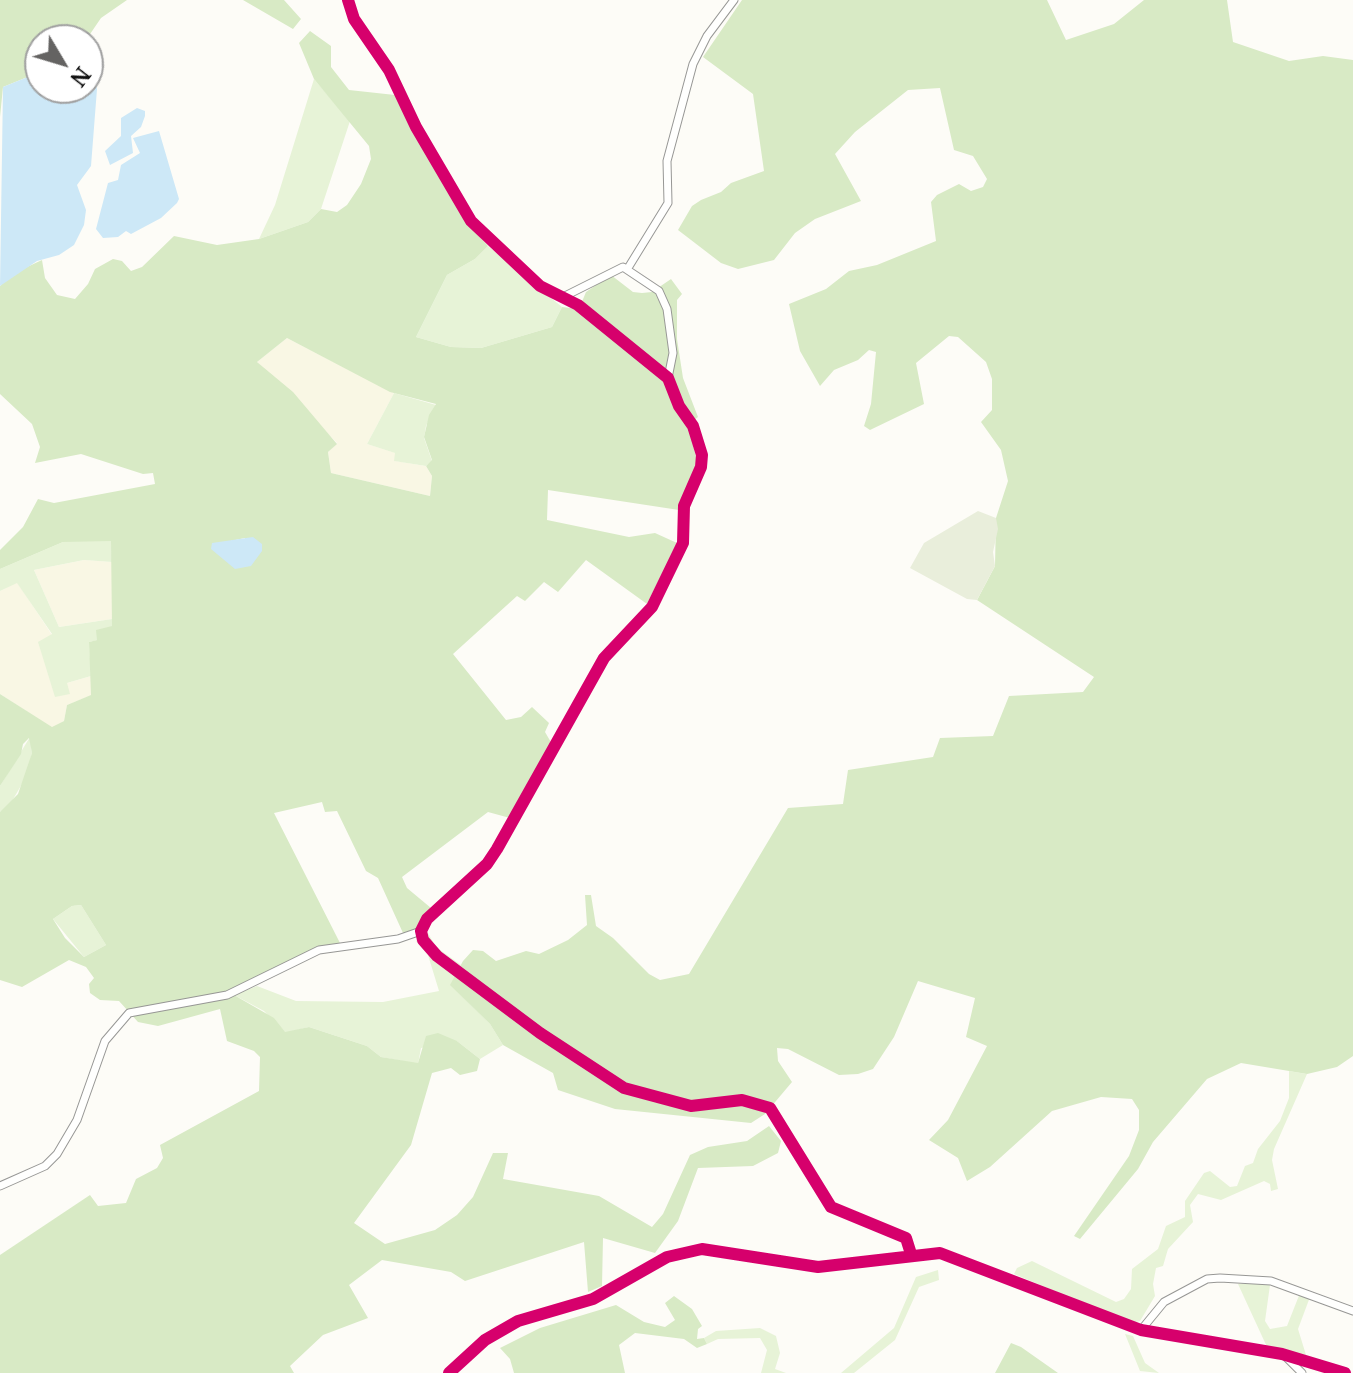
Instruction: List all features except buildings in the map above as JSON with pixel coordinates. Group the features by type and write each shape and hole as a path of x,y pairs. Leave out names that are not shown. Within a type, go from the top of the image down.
{"street":[{"path":"348,0 354,19 389,70 416,127 471,221 540,286 578,305 668,378 679,406 693,426 702,455 701,467 684,506 683,543 678,558 648,614 617,640 604,658 572,720 487,864 427,919 421,931 423,940 437,956 540,1033 624,1088 691,1106 742,1100 770,1108 831,1207 906,1238 911,1254"},
{"path":"563,297 606,274 628,268 668,203 667,161 693,64 707,36 734,0"},
{"path":"628,268 663,298 673,353 668,378"},
{"path":"578,305 585,287"},
{"path":"0,1186 45,1166 57,1154 81,1112 105,1041 129,1013 227,995 319,950 398,939 421,931"},
{"path":"449,1373 501,1330 535,1315 593,1299 678,1253 712,1250 818,1267 911,1254 948,1255 1141,1330 1282,1354 1345,1373"},
{"path":"1141,1330 1164,1302 1207,1279 1271,1281 1353,1311"},
{"path":"1282,1354 1302,1373"}],"shaded area":[{"path":"287,338 394,393 367,444 396,453 395,461 426,466 432,476 430,496 331,473 328,452 337,443 257,362"},
{"path":"84,560 112,562 112,619 59,627 34,570"},
{"path":"17,582 52,635 67,683 91,676 92,695 67,705 64,721 52,728 0,694 0,591"}],"green space":[{"path":"0,0 127,0 97,24 24,24 24,78 3,87 0,117"},
{"path":"243,0 284,0 301,19 293,29"},
{"path":"742,0 1047,0 1066,40 1114,24 1144,0 1227,0 1233,42 1289,61 1323,56 1353,60 1353,1056 1337,1067 1307,1074 1241,1063 1207,1079 1153,1142 1138,1169 1080,1239 1074,1236 1129,1156 1139,1130 1139,1110 1132,1099 1101,1097 1052,1111 990,1167 967,1181 958,1158 929,1140 948,1120 987,1046 966,1037 975,998 918,981 894,1037 873,1069 858,1074 839,1075 788,1049 777,1048 778,1061 792,1082 765,1114 751,1123 615,1109 558,1090 553,1073 503,1045 490,1024 450,985 473,950 483,951 496,961 526,951 539,954 568,940 587,925 585,895 591,895 596,926 613,938 649,974 660,980 689,974 788,808 843,804 848,770 933,757 940,738 993,736 1009,696 1083,692 1094,677 977,600 995,566 996,518 1008,481 1001,450 981,422 992,410 992,379 986,362 958,337 949,336 916,363 924,404 870,430 864,426 871,404 876,352 869,350 858,360 834,370 820,386 800,351 789,304 826,289 849,271 877,265 936,241 931,202 937,195 959,184 971,191 983,187 987,179 973,156 954,150 940,88 908,90 855,132 835,154 861,201 815,219 795,233 774,260 738,269 721,263 678,230 692,206 721,192 731,183 764,171 753,94 703,57"},
{"path":"310,31 331,46 331,67 349,90 395,95 465,221 488,246 475,259 447,275 416,337 451,347 481,348 552,327 562,307 579,309 586,292 611,275 633,292 642,293 652,292 671,279 682,294 677,300 677,339 683,378 698,417 688,425 697,461 679,510 548,490 547,520 629,537 655,533 677,543 647,604 586,560 558,592 544,582 525,601 517,596 453,654 506,720 521,717 532,707 549,723 545,732 552,744 510,818 488,812 402,877 407,888 431,908 415,929 403,933 378,878 366,871 337,811 325,812 322,802 274,813 340,943 319,948 234,995 274,1018 285,1032 309,1027 367,1046 381,1057 418,1063 426,1036 438,1033 457,1041 480,1059 477,1071 460,1075 451,1068 432,1073 411,1145 354,1223 385,1244 435,1230 457,1215 473,1197 493,1153 508,1153 503,1179 599,1196 652,1227 663,1214 690,1155 708,1147 747,1141 769,1126 781,1141 778,1153 753,1166 698,1168 678,1221 655,1253 603,1238 602,1286 588,1292 584,1242 465,1281 451,1272 382,1260 349,1285 368,1318 323,1335 290,1366 294,1373 0,1373 0,1255 90,1195 98,1206 126,1203 136,1179 157,1168 163,1158 160,1145 259,1091 260,1057 254,1051 227,1041 220,1009 158,1026 138,1022 119,1001 100,1000 90,993 89,984 94,978 86,967 69,960 22,987 0,980 0,812 18,794 32,753 29,738 0,786 0,694 52,727 64,721 67,705 91,695 89,642 97,640 96,630 112,626 111,541 63,542 0,569 0,550 23,527 38,499 54,503 155,484 153,473 143,474 81,454 35,463 40,447 32,424 0,394 0,286 12,274 42,260 45,278 57,295 75,299 88,284 95,269 113,259 122,261 131,271 142,267 174,236 217,245 259,239 308,222 321,209 337,212 347,205 361,184 371,159 369,146 314,79 299,43","holes":["287,338 390,392 436,404 429,415 424,437 432,460 426,466 432,476 430,496 331,473 328,452 337,444 293,392 257,362","245,538 251,566 221,543","81,905 106,945 84,957 65,938 53,919 72,906"]},
{"path":"314,79 350,121 321,209 308,222 259,239 275,205"},
{"path":"488,246 562,307 552,327 481,348 451,347 416,337 447,275 475,259"},
{"path":"394,393 436,405 424,438 432,461 426,466 394,461 395,453 367,444"},
{"path":"978,511 996,518 998,529 993,552 995,566 977,600 967,599 910,568 924,543"},
{"path":"85,539 111,541 112,562 84,560 34,570 59,627 112,619 112,626 98,640 89,642 91,676 67,683 70,694 55,697 38,642 52,634 17,583 0,591 0,569 63,542"},
{"path":"30,737 32,753 26,777 8,808 0,812 0,786"},
{"path":"81,905 106,945 84,957 53,919 72,906"},
{"path":"428,933 436,947 461,965 451,985 490,1024 503,1045 480,1059 457,1041 421,1048 418,1064 381,1057 367,1046 309,1027 285,1033 264,1011 234,995 257,986 296,1001 383,1002 439,991 428,955 416,941"},
{"path":"1289,1071 1307,1074 1274,1149 1272,1160 1278,1189 1271,1191 1270,1184 1264,1181 1221,1200 1198,1194 1190,1205 1193,1222 1168,1249 1163,1266 1156,1268 1153,1284 1155,1296 1140,1321 1131,1323 1014,1274 1017,1268 1032,1261 1116,1302 1124,1299 1131,1289 1132,1269 1158,1249 1166,1226 1185,1217 1185,1201 1204,1173 1210,1171 1230,1187 1237,1186 1245,1166 1253,1163 1258,1149 1280,1121 1289,1098"},
{"path":"938,1270 939,1280 919,1287 895,1340 854,1373 841,1373 894,1328 916,1277"},
{"path":"1238,1284 1270,1285 1265,1321 1270,1329 1287,1326 1300,1293 1310,1297 1298,1329 1306,1355 1267,1347"},
{"path":"674,1296 692,1309 702,1326 698,1329 697,1339 704,1338 707,1344 697,1348 684,1339 635,1333 619,1345 625,1373 514,1373 510,1359 500,1348 540,1328 616,1305 644,1322 665,1327 675,1320 665,1303"},
{"path":"760,1328 776,1336 780,1353 775,1369 786,1373 761,1373 767,1350 760,1338 718,1339 707,1344 704,1338 716,1331"},
{"path":"1125,1334 1133,1336 1145,1363 1159,1373 1140,1371"},
{"path":"1011,1343 1021,1347 1058,1373 995,1373"}],"water":[{"path":"24,78 24,104 96,104 91,166 77,185 86,210 84,225 74,245 59,255 37,261 0,286 3,87"},
{"path":"137,108 145,111 145,116 141,127 131,136 133,153 110,165 105,151 121,136 121,118"},
{"path":"159,131 179,199 177,203 161,218 131,234 126,231 118,237 103,238 96,229 108,183 118,180 121,165 140,153 133,138"},
{"path":"253,537 262,544 262,551 251,566 235,569 211,549 212,543"}],"cycle path":[{"path":"348,0 354,19 389,70 416,127 471,221 540,286 578,305 668,378 679,406 693,426 702,455 701,467 684,506 683,543 652,607 604,658 497,849 487,864 427,919 421,931 423,940 437,956 540,1033 624,1088 691,1106 742,1100 770,1108 831,1207 906,1238 911,1254"},
{"path":"449,1373 485,1340 518,1321 593,1299 667,1257 702,1249 818,1267 940,1253 1141,1330 1282,1354 1345,1373"}]}
